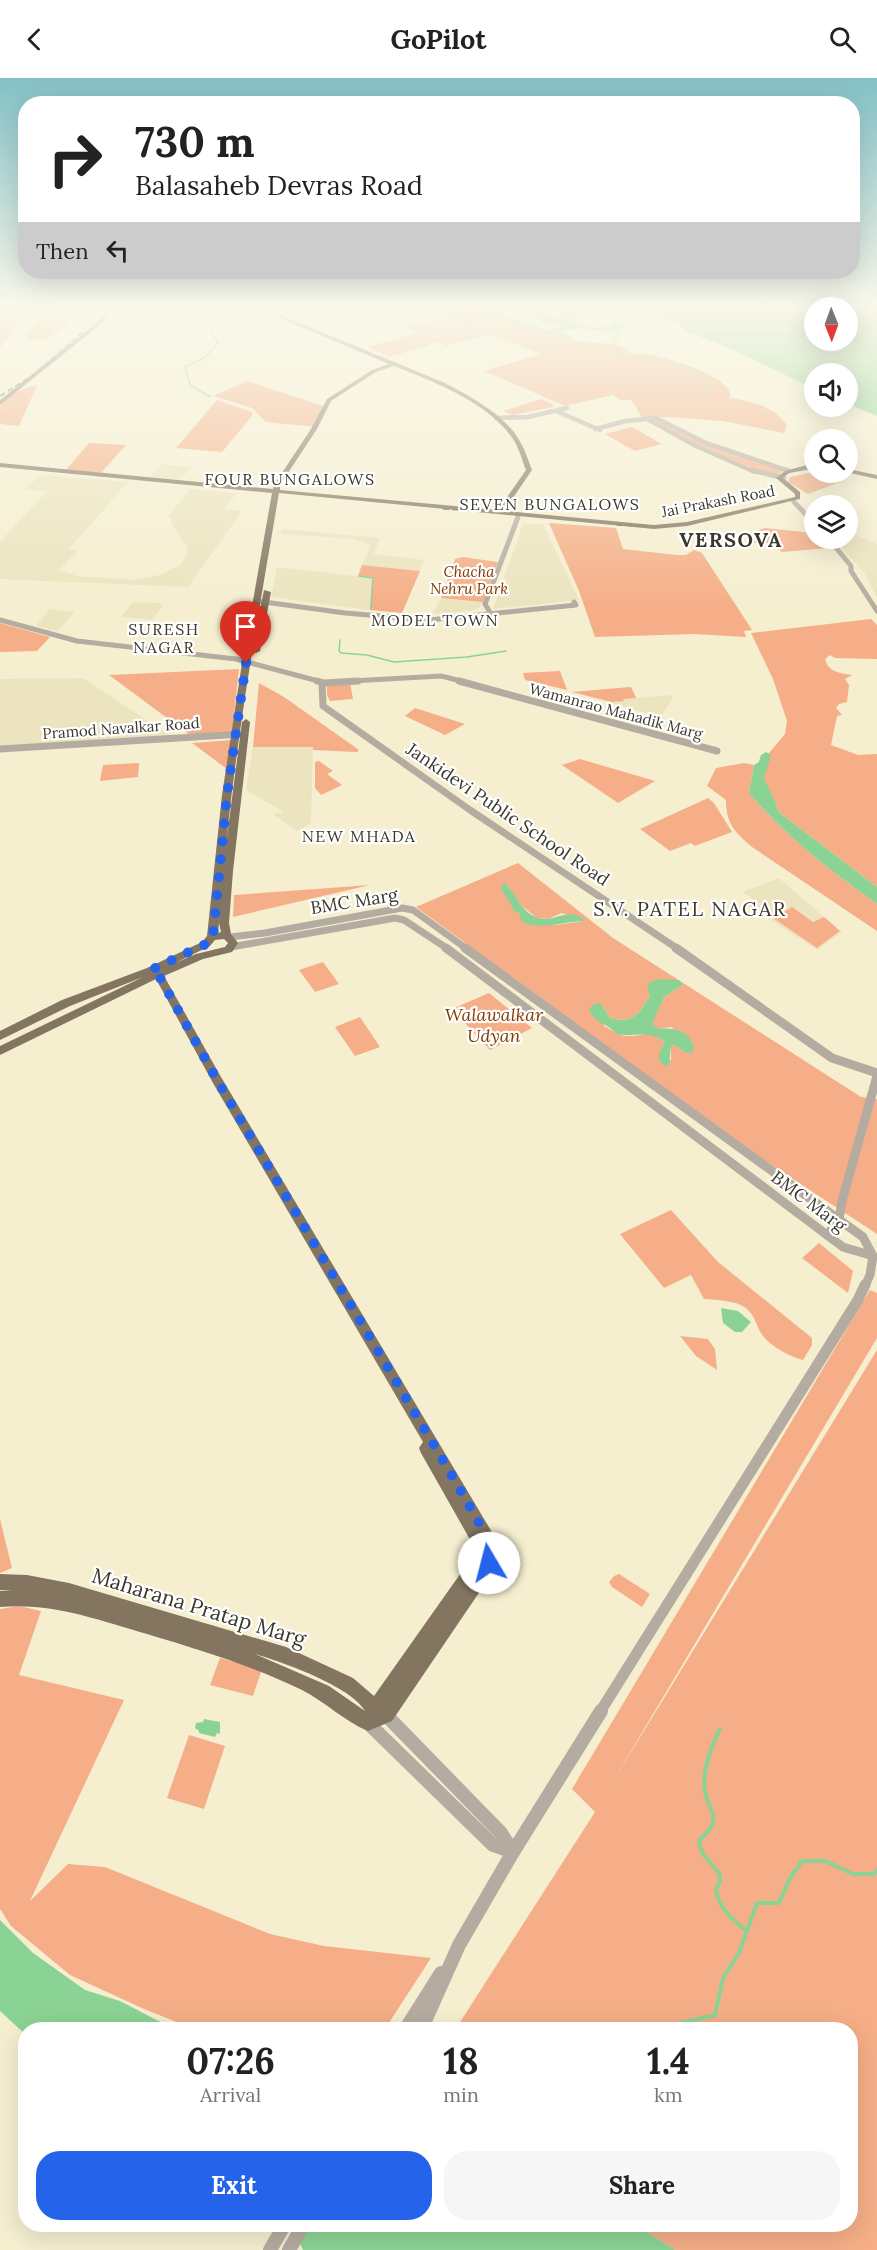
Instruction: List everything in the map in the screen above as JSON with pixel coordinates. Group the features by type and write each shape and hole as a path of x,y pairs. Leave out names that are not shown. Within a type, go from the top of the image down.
{"main road":[{"path":"211,945 217,875 250,664 263,601 278,493 326,405"},
{"path":"480,405 500,419 519,442 529,470 504,512"},
{"name":"Jai Prakash Road","path":"0,466 640,526 672,526 800,496 782,478"},
{"name":"Jai Prakash Road","path":"782,478 789,471 804,470"},
{"name":"Jai Prakash Road","path":"782,478 804,470"},
{"path":"858,473 877,476"},
{"name":"Jai Prakash Road","path":"451,509 520,519 633,529 666,529 802,499 804,495 782,478"},
{"path":"211,945 224,952 229,940 224,923 240,736"},
{"path":"0,1051 211,945 229,940"},
{"path":"154,974 327,1272 457,1484 488,1539 491,1558 486,1570 381,1711 368,1723"},
{"path":"0,1036 66,1003 154,974"},
{"name":"Maharana Pratap Marg","path":"0,1582 27,1583 270,1667 324,1693 368,1723"},
{"name":"Maharana Pratap Marg","path":"0,1599 18,1596 67,1597 286,1655 347,1684 381,1711"}],"street":[{"path":"500,419 531,419 558,412 596,430 630,421 656,418 706,443 789,471"},
{"path":"647,419 693,445 782,478"},
{"path":"794,502 804,513"},
{"path":"490,611 485,604 520,519"},
{"path":"837,549 852,569 851,571 877,611"},
{"path":"852,569 859,571 877,603"},
{"path":"263,601 429,620 490,611 574,602 576,605 490,611"},
{"name":"Wamanrao Mahadik Marg","path":"0,620 77,641 236,659 322,683 441,676 717,752 443,674 322,683"},
{"name":"Jankidevi Public School Road","path":"322,683 323,706 384,750 603,897 832,1058 877,1074"},
{"name":"Pramod Navalkar Road","path":"0,751 240,736"},
{"name":"BMC Marg","path":"229,940 402,908 413,910 863,1237 873,1256"},
{"name":"BMC Marg","path":"229,940 395,918 404,920 454,953 843,1247 873,1256"},
{"path":"416,929 428,923"},
{"path":"827,1235 839,1220 842,1201 877,1074"},
{"path":"410,2022 459,1945 513,1852 858,1300 870,1275 873,1256"},
{"name":"Maharana Pratap Marg","path":"381,1711 501,1833 513,1852"},
{"name":"Maharana Pratap Marg","path":"368,1723 493,1845 513,1852"},
{"path":"425,2022 459,1945"},
{"path":"289,2250 299,2232"}],"shaded area":[{"path":"858,405 877,405 877,416 858,408"},
{"path":"161,464 191,467 180,480 150,477"},
{"path":"41,475 128,482 69,549 78,551 59,570 77,576 136,580 160,575 180,565 187,555 188,548 172,525 171,518 168,517 190,489 237,493 224,509 242,511 188,587 0,579 0,542 46,492 25,489"},
{"path":"523,524 543,524 579,600 493,609"},
{"path":"282,529 380,538 374,554 424,560 420,571 362,565 371,545 354,539 281,534"},
{"path":"858,536 877,544 877,598 866,575 843,549 858,549"},
{"path":"277,567 373,578 370,610 271,597"},
{"path":"441,598 483,602 479,608 472,611 433,614"},
{"path":"133,602 161,603 162,606 152,620 121,617"},
{"path":"50,609 75,612 57,631 36,626"},
{"path":"83,678 170,736 0,748 0,679"},
{"path":"631,687 637,698 672,695 673,698 660,717 572,692"},
{"path":"253,747 313,747 311,823 297,831 273,814 284,812 246,790"},
{"path":"764,759 763,789 781,814 877,887 877,904 810,853 749,793 754,765"},
{"path":"779,878 842,932 817,950 749,906 754,900 743,892"},
{"path":"504,883 526,911 536,917 549,919 573,914 585,921 546,926 522,922 519,913 511,909 513,908 502,890"},
{"path":"679,980 683,985 664,997 652,1024 658,1029 683,1032 691,1040 693,1046 693,1053 684,1052 675,1045 671,1046 669,1066 663,1065 659,1060 660,1050 665,1042 647,1035 616,1034 592,1016 589,1011 592,1005 600,1003 610,1018 631,1018 639,1012 650,995 647,987 652,981"},
{"path":"721,1308 738,1311 751,1322 742,1332 735,1332 723,1323"},
{"path":"204,1719 220,1722 220,1734 217,1733 215,1737 199,1733 195,1728 196,1723 203,1722"},
{"path":"0,1920 33,1953 85,1990 120,2001 160,2022 18,2022 18,2028 0,2011"},
{"path":"295,2232 646,2232 676,2250 303,2250"}],"green space":[{"path":"1,405 28,405 19,426 0,424"},
{"path":"212,405 233,405 252,412 252,416 222,452 176,448"},
{"path":"243,405 326,407 316,427 266,422 252,408"},
{"path":"521,405 553,405 512,415 503,411"},
{"path":"634,405 760,405 775,413 787,425 784,433 723,421 642,417"},
{"path":"656,419 705,443 784,471 775,476 769,475 696,444 651,420"},
{"path":"632,427 662,444 635,451 605,434"},
{"path":"89,443 126,445 101,473 66,470"},
{"path":"804,474 804,483 838,483 808,494 788,482 790,477"},
{"path":"549,523 616,528 623,549 677,555 686,555 694,550 702,553 752,630 744,631 746,637 694,634 595,637 579,591"},
{"path":"765,528 804,532 804,549 817,549 782,552 770,543 754,543 747,534"},
{"name":"Chacha Nehru Park","path":"463,557 498,562 483,602 441,598 455,559"},
{"path":"362,565 420,571 402,613 370,610 372,578 358,576"},
{"path":"871,619 877,625 877,659 835,658 830,655 825,659 831,669 852,675 845,679 849,685 847,702 839,704 836,708 842,715 837,716 831,745 858,755 877,754 877,887 781,814 763,789 764,759 785,734 787,721 773,679 751,633"},
{"path":"0,623 50,637 37,651 0,652"},
{"path":"239,669 232,732 190,735 109,675"},
{"path":"560,671 567,690 525,680 523,673"},
{"path":"259,683 284,697 359,750 357,752 313,750 313,747 253,747"},
{"path":"350,683 353,699 330,701 327,695 327,684"},
{"path":"631,687 636,698 623,699 624,701 612,702 572,692"},
{"path":"415,708 465,724 445,735 405,716"},
{"path":"232,740 227,769 192,743"},
{"path":"580,759 655,781 618,803 562,765"},
{"path":"319,761 333,771 327,774 342,785 321,795 315,788 315,762"},
{"path":"139,763 138,777 100,781 103,765"},
{"path":"744,763 754,765 749,793 763,809 810,853 877,904 877,931 752,847 736,832 728,815 726,800 707,786 716,768"},
{"path":"708,798 714,803 732,832 695,846 691,843 670,851 640,829"},
{"path":"518,863 613,938 861,1097 877,1099 877,1234 761,1158 416,907","holes":["508,886 522,906 537,918 548,919 562,913 584,921 556,925 519,913 513,908","683,985 664,997 651,1024 658,1029 672,1027 684,1052 675,1045 671,1046 671,1061 660,1050 665,1042 654,1035 624,1036 604,1026 600,1003 610,1018 631,1018 639,1012 650,995"]},
{"path":"370,885 233,917 234,895"},
{"path":"792,907 813,922 824,917 840,931 817,948 773,918"},
{"path":"323,962 339,984 315,992 299,970"},
{"name":"Walawalkar Udyan","path":"489,993 532,1028 490,1050 452,1009"},
{"path":"360,1017 380,1047 355,1056 335,1027"},
{"path":"671,1210 718,1262 812,1338 812,1345 803,1360 771,1344 761,1333 752,1314 746,1308 731,1302 704,1299 691,1275 664,1288 620,1234"},
{"path":"819,1243 853,1271 848,1293 802,1258"},
{"path":"870,1290 877,1293 877,1338 612,1783 877,1350 877,2250 676,2250 646,2232 858,2232 858,2022 460,2022 595,1812 572,1789"},
{"path":"680,1336 708,1339 715,1349 717,1370 696,1356"},
{"path":"0,1519 12,1568 0,1573"},
{"path":"619,1574 650,1594 642,1607 612,1587 609,1582"},
{"path":"19,1606 41,1611 19,1675 124,1700 30,1901 68,1864 105,1867 270,1934 324,1946 431,1958 390,2022 176,2022 70,1975 11,1926 0,1909 0,1609"},
{"path":"220,1658 262,1669 253,1696 210,1685"},
{"path":"189,1735 225,1746 204,1809 167,1798"}],"waterway":[{"path":"359,576 373,578 371,609"},
{"path":"340,640 339,651 341,653 367,655 394,662 467,657 506,651"},
{"path":"766,755 759,778 772,806"},
{"path":"720,1729 709,1754 704,1781 713,1822 699,1841 704,1855 720,1875 720,1883 716,1888 720,1902 727,1913 747,1932"},
{"path":"747,1932 757,1903 779,1903 789,1880 802,1861 825,1861 853,1874 874,1874 877,1870"},
{"path":"685,2022 715,2015 723,1978 739,1953 747,1932"}],"railway":[{"path":"443,509 488,511"},
{"path":"617,525 648,526"}],"district":[{"name":"FOUR BUNGALOWS","path":"290,479"},
{"name":"SEVEN BUNGALOWS","path":"550,504"},
{"name":"VERSOVA","path":"731,539"},
{"name":"MODEL TOWN","path":"435,620"},
{"name":"SURESH NAGAR","path":"164,638"},
{"name":"NEW MHADA","path":"359,836"},
{"name":"S.V. PATEL NAGAR","path":"690,908"}],"route":[{"path":"246,663 217,875 213,937 206,944 151,970 158,974 217,1080 457,1484 488,1539 491,1550 489,1563"}]}
